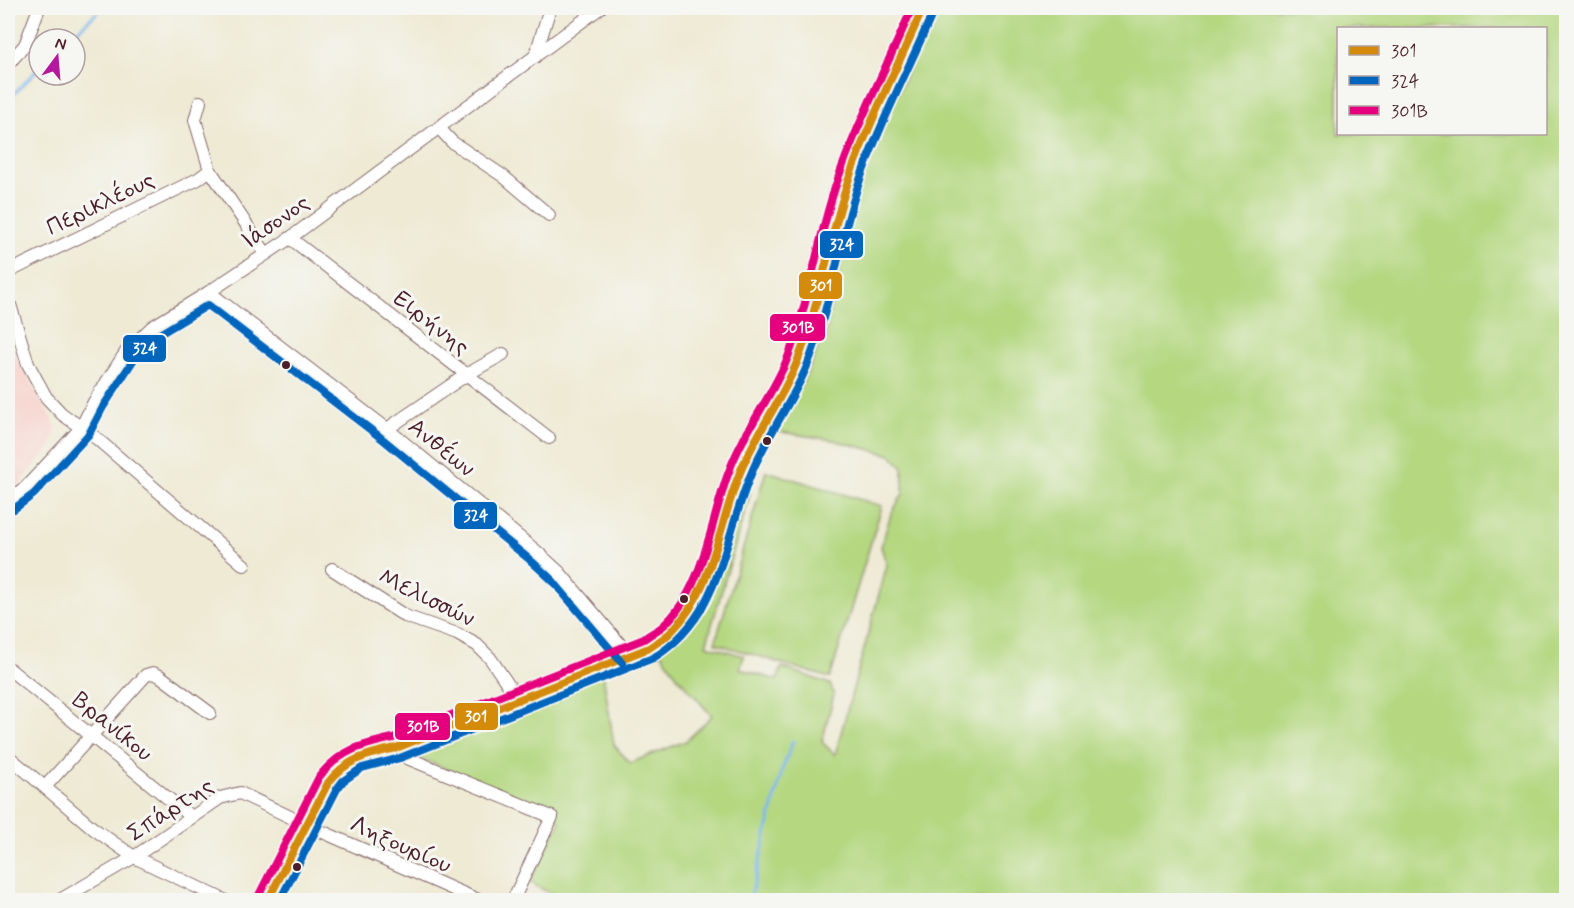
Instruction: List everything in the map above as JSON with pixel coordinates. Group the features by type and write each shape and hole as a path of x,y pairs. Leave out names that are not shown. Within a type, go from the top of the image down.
{"street":[{"path":"8,64 25,45 39,8"},
{"path":"535,57 550,8"},
{"name":"Ιάσονος","path":"8,500 26,487 81,428 126,352 152,327 290,238 600,8"},
{"path":"268,900 328,783 335,773 355,757 396,748 630,656 667,637 685,619 714,556 733,490 745,461 784,393 798,361 820,291 848,182 923,8"},
{"path":"200,102 195,120 210,170 266,254"},
{"path":"439,128 452,141 503,176 549,214"},
{"name":"Περικλέους","path":"8,272 198,179 210,170"},
{"name":"Ειρήνης","path":"290,238 549,438"},
{"name":"Ανθέων","path":"209,292 387,429 560,573 630,656"},
{"path":"8,298 28,364 46,397 62,414 122,459 244,565"},
{"path":"387,429 466,375 503,354"},
{"name":"Μελισσών","path":"332,569 405,616 457,634 477,645 490,658 518,699"},
{"name":"Βρανίκου","path":"8,668 191,817"},
{"path":"45,787 146,675 153,673 160,676 210,713"},
{"path":"396,748 407,758 552,817 513,900"},
{"path":"8,756 94,830 134,857 224,900"},
{"name":"Σπάρτης","path":"60,900 134,857 220,798 240,793 307,825"},
{"name":"Ληξουρίου","path":"307,825 478,900"}],"shaded area":[{"path":"8,342 56,426 52,445 15,489 8,482"}],"green space":[{"path":"933,8 1488,8 1505,13 1511,8 1566,8 1566,900 562,900 529,882 560,823 554,811 409,754 405,750 603,674 614,745 630,763 686,741 712,716 677,676 658,648 681,630 745,471 750,467 755,469 748,489 750,494 706,645 744,656 740,669 777,680 782,667 830,684 834,694 822,742 835,755 887,565 881,547 891,514 903,494 903,467 891,455 833,440 774,431 808,372 826,328 857,192 871,150 904,80"},
{"path":"766,471 882,506 830,678 715,643"}],"waterway":[{"path":"81,27 102,8"},
{"path":"8,100 27,80"},
{"path":"750,900 782,770 793,741"}],"transit line":[{"name":"301B","path":"259,895 319,777 335,760 361,746 393,738 644,639 663,626 677,611 697,575 734,459 788,357 843,165 912,8"},
{"name":"301","path":"268,900 328,783 342,768 358,759 396,748 649,648 669,634 685,615 696,597 713,558 745,461 797,362 813,315 837,218 852,170 868,129 923,8"},
{"name":"324","path":"280,900 337,789 343,781 362,768 400,758 653,658 675,641 692,622 706,601 716,578 755,464 807,366 823,319 847,222 862,174 878,133 933,12"},
{"name":"324","path":"14,509 34,494 89,434 103,407 134,359 158,335 208,305 380,437 529,559 552,580 622,663"}]}
